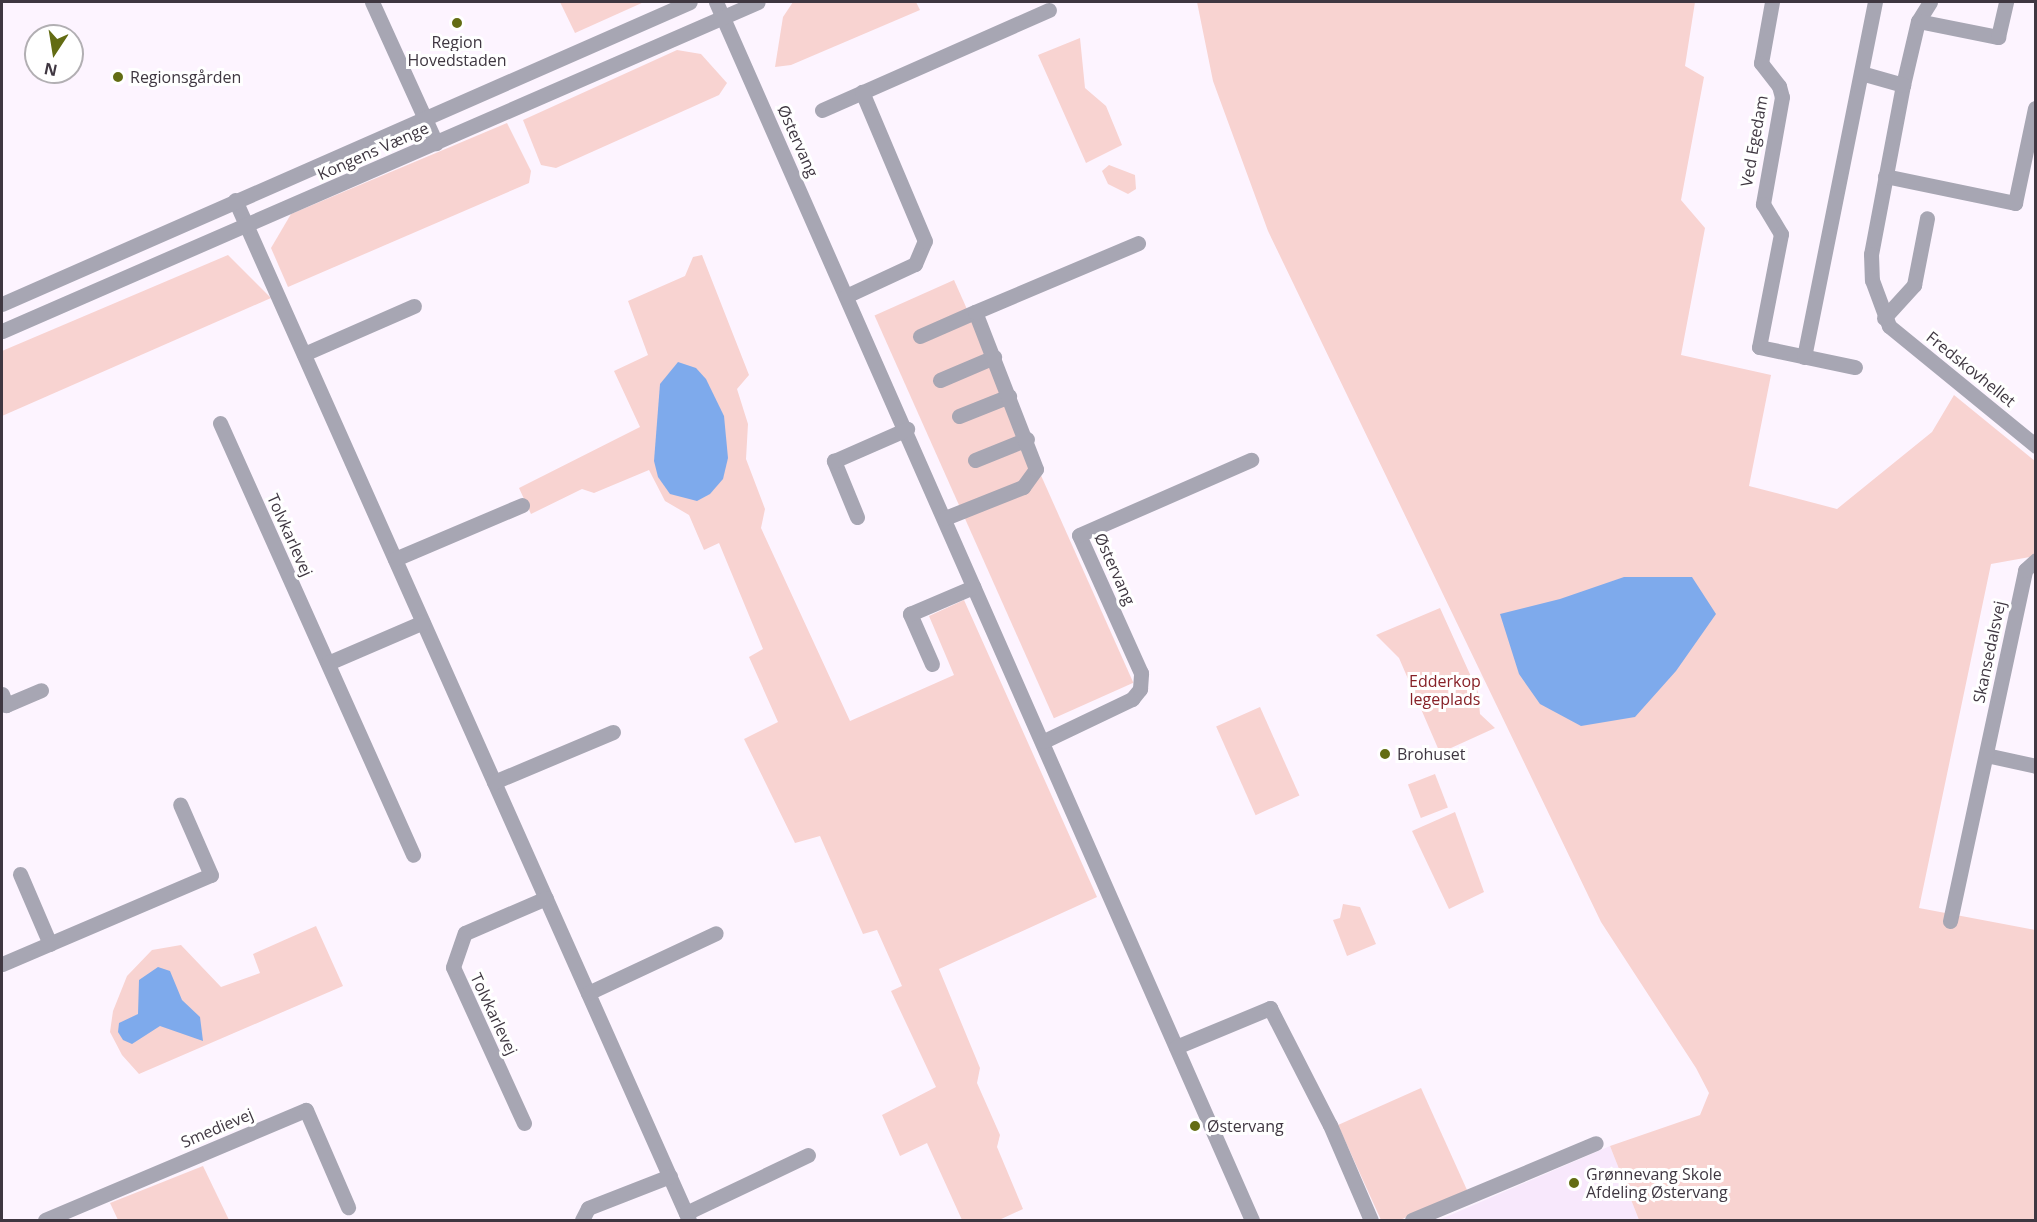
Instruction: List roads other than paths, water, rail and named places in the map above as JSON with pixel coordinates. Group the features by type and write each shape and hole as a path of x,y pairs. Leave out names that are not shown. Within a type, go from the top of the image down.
{"street":[{"path":"372,2 436,143"},
{"name":"Kongens Vænge","path":"2,304 690,2"},
{"name":"Østervang","path":"716,2 907,429 973,587 1044,741 1252,1221"},
{"name":"Kongens Vænge","path":"2,331 758,2"},
{"name":"Ved Egedam","path":"1772,2 1761,63 1779,86 1782,97 1763,204 1780,226 1781,234 1759,347 1855,366"},
{"path":"1804,357 1875,2"},
{"path":"1884,318 1872,280 1871,254 1903,85 1918,21 1930,2"},
{"path":"1918,21 1998,37 2006,2"},
{"name":"Østervang","path":"822,110 1049,10"},
{"path":"1861,73 1903,85"},
{"path":"846,296 915,264 925,241 862,92"},
{"path":"1885,176 2015,203 2035,108"},
{"path":"235,200 688,1217 808,1155"},
{"path":"1884,318 1914,285 1927,218"},
{"path":"920,336 1138,243"},
{"path":"304,354 414,306"},
{"path":"945,518 1023,487 1033,478 1035,457 975,312"},
{"name":"Fredskovhellet","path":"1884,318 2036,446"},
{"path":"940,380 994,357"},
{"path":"959,416 1009,396"},
{"name":"Tolvkarlevej","path":"220,423 413,855"},
{"path":"857,517 834,461 907,429"},
{"path":"975,460 1027,439"},
{"name":"Østervang","path":"1044,741 1132,699 1140,689 1141,673 1079,535 1251,460"},
{"path":"395,559 522,505"},
{"name":"Skansedalsvej","path":"1950,921 2025,570 2036,560"},
{"path":"932,664 910,614 973,587"},
{"path":"328,663 423,622"},
{"path":"2,694 6,705 41,690"},
{"path":"494,782 613,732"},
{"path":"1986,755 2036,766"},
{"path":"2,964 210,875 180,804"},
{"path":"20,874 50,944"},
{"name":"Tolvkarlevej","path":"524,1124 453,967 465,933 546,898"},
{"path":"588,993 716,933"},
{"path":"1176,1047 1270,1008 1330,1125 1371,1221"},
{"name":"Smedievej","path":"45,1221 306,1110 348,1207"},
{"path":"1412,1221 1596,1143"},
{"path":"582,1221 588,1208 670,1176"}],"water":[{"path":"678,362 696,368 706,379 724,416 728,458 723,479 710,494 697,501 670,494 658,477 654,461 660,384"},
{"path":"1624,577 1692,577 1716,614 1676,671 1635,717 1581,726 1540,704 1519,674 1500,614 1560,599"},
{"path":"158,967 170,971 182,1000 200,1017 203,1041 160,1026 132,1044 123,1040 118,1032 119,1023 138,1014 139,980"}],"place":[{"name":"Region Hovedstaden","path":"457,23"},
{"name":"Regionsgården","path":"118,77"},
{"name":"Brohuset","path":"1385,754"},
{"name":"Østervang","path":"1195,1126"},
{"name":"Grønnevang Skole Afdeling Østervang","path":"1574,1183"}],"park label":[{"name":"Edderkop legeplads","path":"1445,690"}]}
